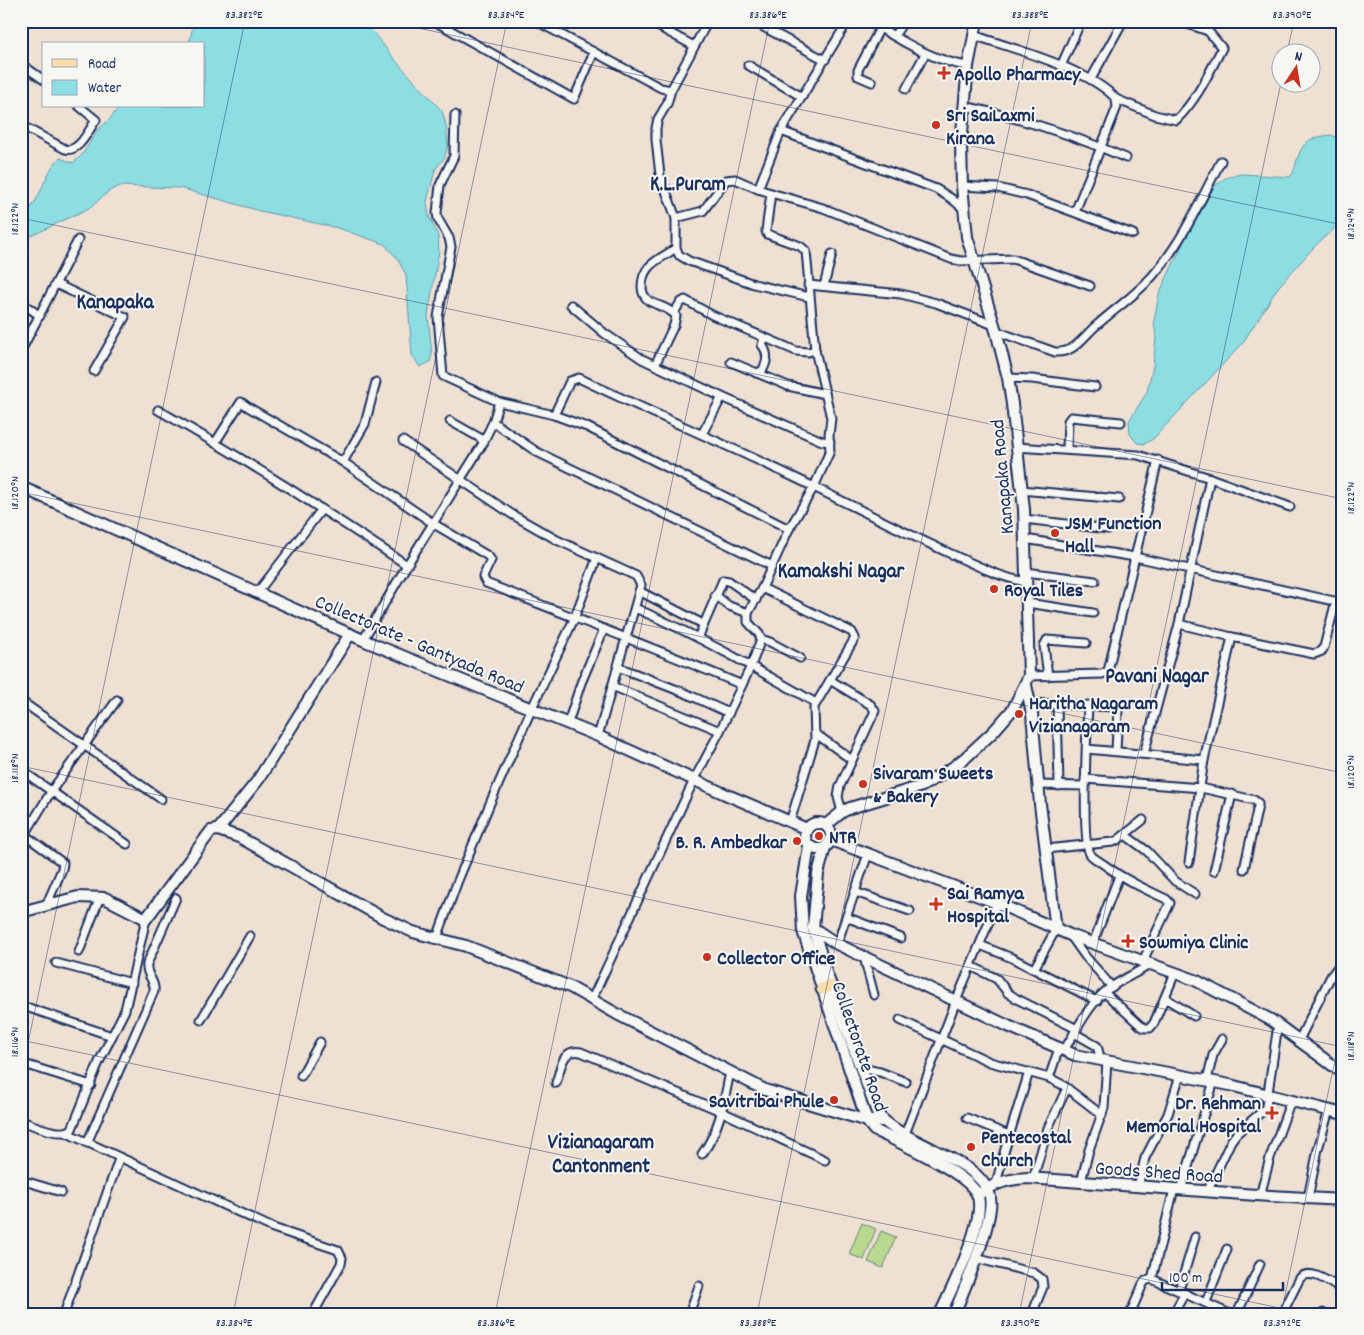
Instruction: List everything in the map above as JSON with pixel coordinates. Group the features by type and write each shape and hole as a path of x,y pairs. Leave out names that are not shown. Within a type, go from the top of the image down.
{"street":[{"path":"434,21 574,99 594,52"},
{"path":"536,21 661,88 671,90"},
{"path":"648,21 694,46"},
{"path":"708,21 671,90 667,104 658,119 656,140 660,175 676,218 676,248 679,254 697,264 754,284 809,297"},
{"path":"752,21 825,60"},
{"path":"758,189 781,131 848,21"},
{"path":"868,21 925,54 948,62 968,66"},
{"path":"894,36 904,21"},
{"name":"Kanapaka Road","path":"826,825 842,812 876,798 922,786 952,768 992,732 1013,709 1028,677 1024,519 1008,378 967,237 962,186 964,106 968,66 977,21"},
{"path":"1061,66 1081,21"},
{"path":"1091,79 1123,21"},
{"path":"973,34 1061,66 1091,79 1116,99 1156,115 1176,120 1187,110 1222,48 1208,31 1179,21"},
{"path":"872,82 858,76 858,70 880,28"},
{"path":"906,89 925,54"},
{"path":"21,64 42,79"},
{"path":"748,65 802,97"},
{"path":"1076,212 1117,107 1116,99"},
{"path":"964,106 1018,119 1101,147 1126,158"},
{"path":"21,125 65,149 72,150 76,148 96,120 81,108"},
{"path":"455,115 454,156 440,185 437,213 438,219 449,238 451,247 438,317 443,375 445,378 499,402 554,415 588,427 789,529"},
{"path":"781,131 936,189 964,209"},
{"path":"808,285 901,294 936,303 1055,352 1064,352 1073,348 1096,325 1156,273 1175,246 1221,161"},
{"path":"676,218 703,211 726,180 736,179 758,189 823,208 951,259 974,261 1013,260 1090,286"},
{"path":"962,186 998,188 1010,191 1076,212 1133,234"},
{"path":"592,999 694,780 751,666 761,639 748,622 748,612 762,588 789,529 814,487 829,456 831,418 815,350 806,251 804,248 768,234 766,231 771,193"},
{"path":"21,351 78,240"},
{"path":"655,365 676,318 674,313 646,298 642,293 642,280 645,270 676,248"},
{"path":"824,286 832,254"},
{"path":"56,284 125,318 94,371"},
{"path":"674,313 680,303 685,300 712,315 796,351 808,352 815,350"},
{"path":"21,302 40,316"},
{"path":"571,305 604,333 642,359 722,397 830,442"},
{"path":"756,373 762,371 767,358 765,348 762,345 764,338"},
{"path":"731,362 788,386 825,394"},
{"path":"554,415 570,381 579,378 702,434 992,573 1011,580 1026,577 1095,582"},
{"path":"1008,378 1032,378 1094,387"},
{"path":"343,462 365,424 376,382"},
{"path":"702,434 722,397"},
{"path":"214,443 242,402 343,462 434,524 490,557 491,560 483,578 486,583 574,619 626,637 742,685"},
{"path":"363,640 407,564 484,442 499,402"},
{"path":"158,410 322,509 407,564"},
{"path":"1066,449 1068,421 1071,417 1121,422"},
{"path":"450,421 484,442"},
{"path":"493,422 537,452 772,566"},
{"path":"403,441 513,516 557,540 636,576 640,582 635,608 598,736"},
{"path":"1016,447 1129,454 1158,460 1290,506"},
{"path":"1034,969 1056,929 1038,786 1028,677 1102,674 1108,671 1158,460"},
{"path":"1144,754 1179,624 1210,478"},
{"name":"Collectorate - Gantyada Road","path":"21,487 363,640 568,723 807,829"},
{"path":"1021,490 1118,499"},
{"path":"257,593 322,509"},
{"path":"1024,519 1108,529"},
{"path":"1025,539 1135,557 1339,602 1324,647 1319,654 1232,637 1179,624"},
{"path":"437,938 457,883 532,708 574,619 598,558"},
{"path":"698,638 721,581 726,579 756,600"},
{"path":"762,588 854,635 854,641 816,703 813,713 816,734 790,822"},
{"path":"639,591 703,624"},
{"path":"715,595 730,606 748,612"},
{"path":"1027,603 1093,613"},
{"path":"635,608 679,627 816,703"},
{"path":"568,723 581,683 604,629"},
{"path":"21,1121 59,1133 68,1132 74,1125 90,1085 125,1010 146,919 211,832 218,830 258,780 350,634"},
{"path":"1189,862 1204,760 1232,637"},
{"path":"761,639 800,658"},
{"path":"1048,676 1044,646 1047,640 1086,643"},
{"path":"618,667 685,692 729,713"},
{"path":"830,680 874,708 874,716 838,791 842,812"},
{"path":"612,686 720,731"},
{"path":"46,906 63,863 22,836 52,790 117,700"},
{"path":"21,701 161,799"},
{"path":"1030,703 1113,706 1117,708 1116,751"},
{"path":"1057,704 1059,786"},
{"path":"1048,1078 1061,1049 1097,1001 1112,987 1147,962 1170,903 1166,899 1119,876 1090,854 1087,845 1085,783 1088,705"},
{"path":"816,734 852,760"},
{"path":"1087,748 1204,760"},
{"path":"21,770 127,844"},
{"path":"1038,786 1085,783 1201,788 1254,800 1258,803 1244,869"},
{"path":"1214,871 1232,794"},
{"path":"1046,848 1113,842 1143,820"},
{"path":"807,829 813,823 826,825 831,832 828,844"},
{"name":"Collectorate Road","path":"807,829 805,837 809,846 802,896 803,932 861,1068 878,1115 888,1126 966,1166 992,1187"},
{"path":"218,830 246,841 383,918 413,932 466,946 570,987 765,1090 867,1120 884,1121"},
{"path":"1125,835 1147,851 1175,881 1195,894"},
{"path":"809,846 817,849 828,844 868,854 997,903 1070,935 1195,980 1278,1025 1343,1073"},
{"name":"Collectorate Road","path":"828,844 818,874 813,928 826,987 867,1120 874,1130 953,1171 966,1180 978,1195"},
{"path":"837,944 868,854"},
{"path":"804,874 818,874"},
{"path":"1093,943 1119,876"},
{"path":"855,892 910,911"},
{"path":"21,912 78,897 105,898 146,919"},
{"path":"79,952 100,898"},
{"path":"87,1143 154,991 153,984 146,973 146,964 176,898"},
{"path":"905,1134 956,1001 997,903"},
{"path":"846,918 901,938"},
{"path":"813,928 837,944 1075,1055 1210,1081 1343,1114"},
{"path":"1070,935 1085,956 1112,987"},
{"path":"201,1020 250,936"},
{"path":"980,945 1012,958 1097,1001"},
{"path":"864,957 874,994"},
{"path":"1299,1040 1331,976 1343,960"},
{"path":"56,963 132,982"},
{"path":"971,966 997,979 1008,993 1017,999 1076,1031 1097,1046 1103,1060 1106,1093 1102,1115 1089,1150 1081,1182"},
{"path":"1105,993 1130,1018 1147,1029 1154,1023 1175,973"},
{"path":"1165,998 1194,1016"},
{"path":"29,1008 112,1036"},
{"path":"900,1020 990,1062 1048,1078 1067,1088 1102,1115"},
{"path":"1207,1192 1231,1141 1237,1133 1264,1109 1268,1095 1278,1025"},
{"path":"1152,1279 1210,1081 1213,1056 1222,1039"},
{"path":"301,1076 320,1042"},
{"path":"556,1083 565,1056 570,1052 581,1052 722,1112 825,1160"},
{"path":"21,1063 90,1085"},
{"path":"861,1068 880,1072 906,1082"},
{"path":"702,1154 712,1139 722,1112 730,1072"},
{"path":"954,1314 976,1258 991,1211 990,1196 992,1187 1029,1072"},
{"path":"1138,1186 1145,1158 1168,1114 1180,1075"},
{"path":"1033,1179 1048,1128 1067,1088"},
{"path":"1260,1196 1270,1158 1291,1100"},
{"path":"1308,1198 1318,1148 1329,1110"},
{"path":"967,1118 1009,1135"},
{"path":"64,1132 119,1159 273,1228 338,1250 342,1258 341,1264 313,1314"},
{"path":"64,1314 119,1159"},
{"name":"Goods Shed Road","path":"978,1195 1009,1180 1033,1179 1260,1196 1343,1200"},
{"path":"21,1180 60,1192"},
{"path":"940,1314 966,1255 978,1212 978,1195"},
{"path":"1173,1314 1182,1291 1195,1237"},
{"path":"1206,1302 1227,1249"},
{"path":"976,1258 1034,1273 1042,1279 1043,1286 1032,1314"},
{"path":"1237,1314 1260,1264"},
{"path":"1282,1314 1303,1275 1315,1275 1343,1290"},
{"path":"1130,1314 1142,1284 1152,1279 1206,1302 1215,1310 1230,1314"},
{"path":"690,1314 699,1286"}],"green space":[{"path":"862,1223 876,1229 864,1260 849,1254"},
{"path":"881,1231 896,1237 883,1268 868,1262"}],"water":[{"path":"197,21 364,21 396,61 442,111 446,125 448,146 444,158 435,170 427,202 429,216 438,236 439,251 428,315 432,354 430,362 420,367 412,355 406,275 397,258 384,244 338,228 260,211 180,188 120,186 109,191 91,207 29,237 21,238 21,215 34,204 54,164 60,158 73,163 82,155 98,130 118,108 205,108 205,42 189,42 192,30"},
{"path":"1331,135 1343,140 1343,223 1338,225 1315,246 1279,286 1242,344 1153,439 1144,444 1137,443 1130,434 1129,421 1147,392 1153,366 1156,338 1154,321 1159,294 1195,218 1215,186 1225,178 1241,174 1290,177 1304,145 1317,137"}],"place":[{"name":"Apollo Pharmacy","path":"944,73"},
{"name":"Sri SaiLaxmi Kirana","path":"936,125"},
{"name":"JSM Function Hall","path":"1055,533"},
{"name":"Royal Tiles","path":"994,589"},
{"name":"Haritha Nagaram Vizianagaram","path":"1019,714"},
{"name":"Sivaram Sweets & Bakery","path":"863,784"},
{"name":"NTR","path":"819,836"},
{"name":"B. R. Ambedkar","path":"797,841"},
{"name":"Sai Ramya Hospital","path":"936,904"},
{"name":"Sowmiya Clinic","path":"1128,941"},
{"name":"Collector Office","path":"707,957"},
{"name":"Savitribai Phule","path":"834,1100"},
{"name":"Dr. Rehman Memorial Hospital","path":"1272,1113"},
{"name":"Pentecostal Church","path":"971,1147"}],"district":[{"name":"K.L.Puram","path":"688,183"},
{"name":"Kanapaka","path":"115,301"},
{"name":"Kamakshi Nagar","path":"841,570"},
{"name":"Pavani Nagar","path":"1157,675"},
{"name":"Vizianagaram Cantonment","path":"601,1153"}]}
